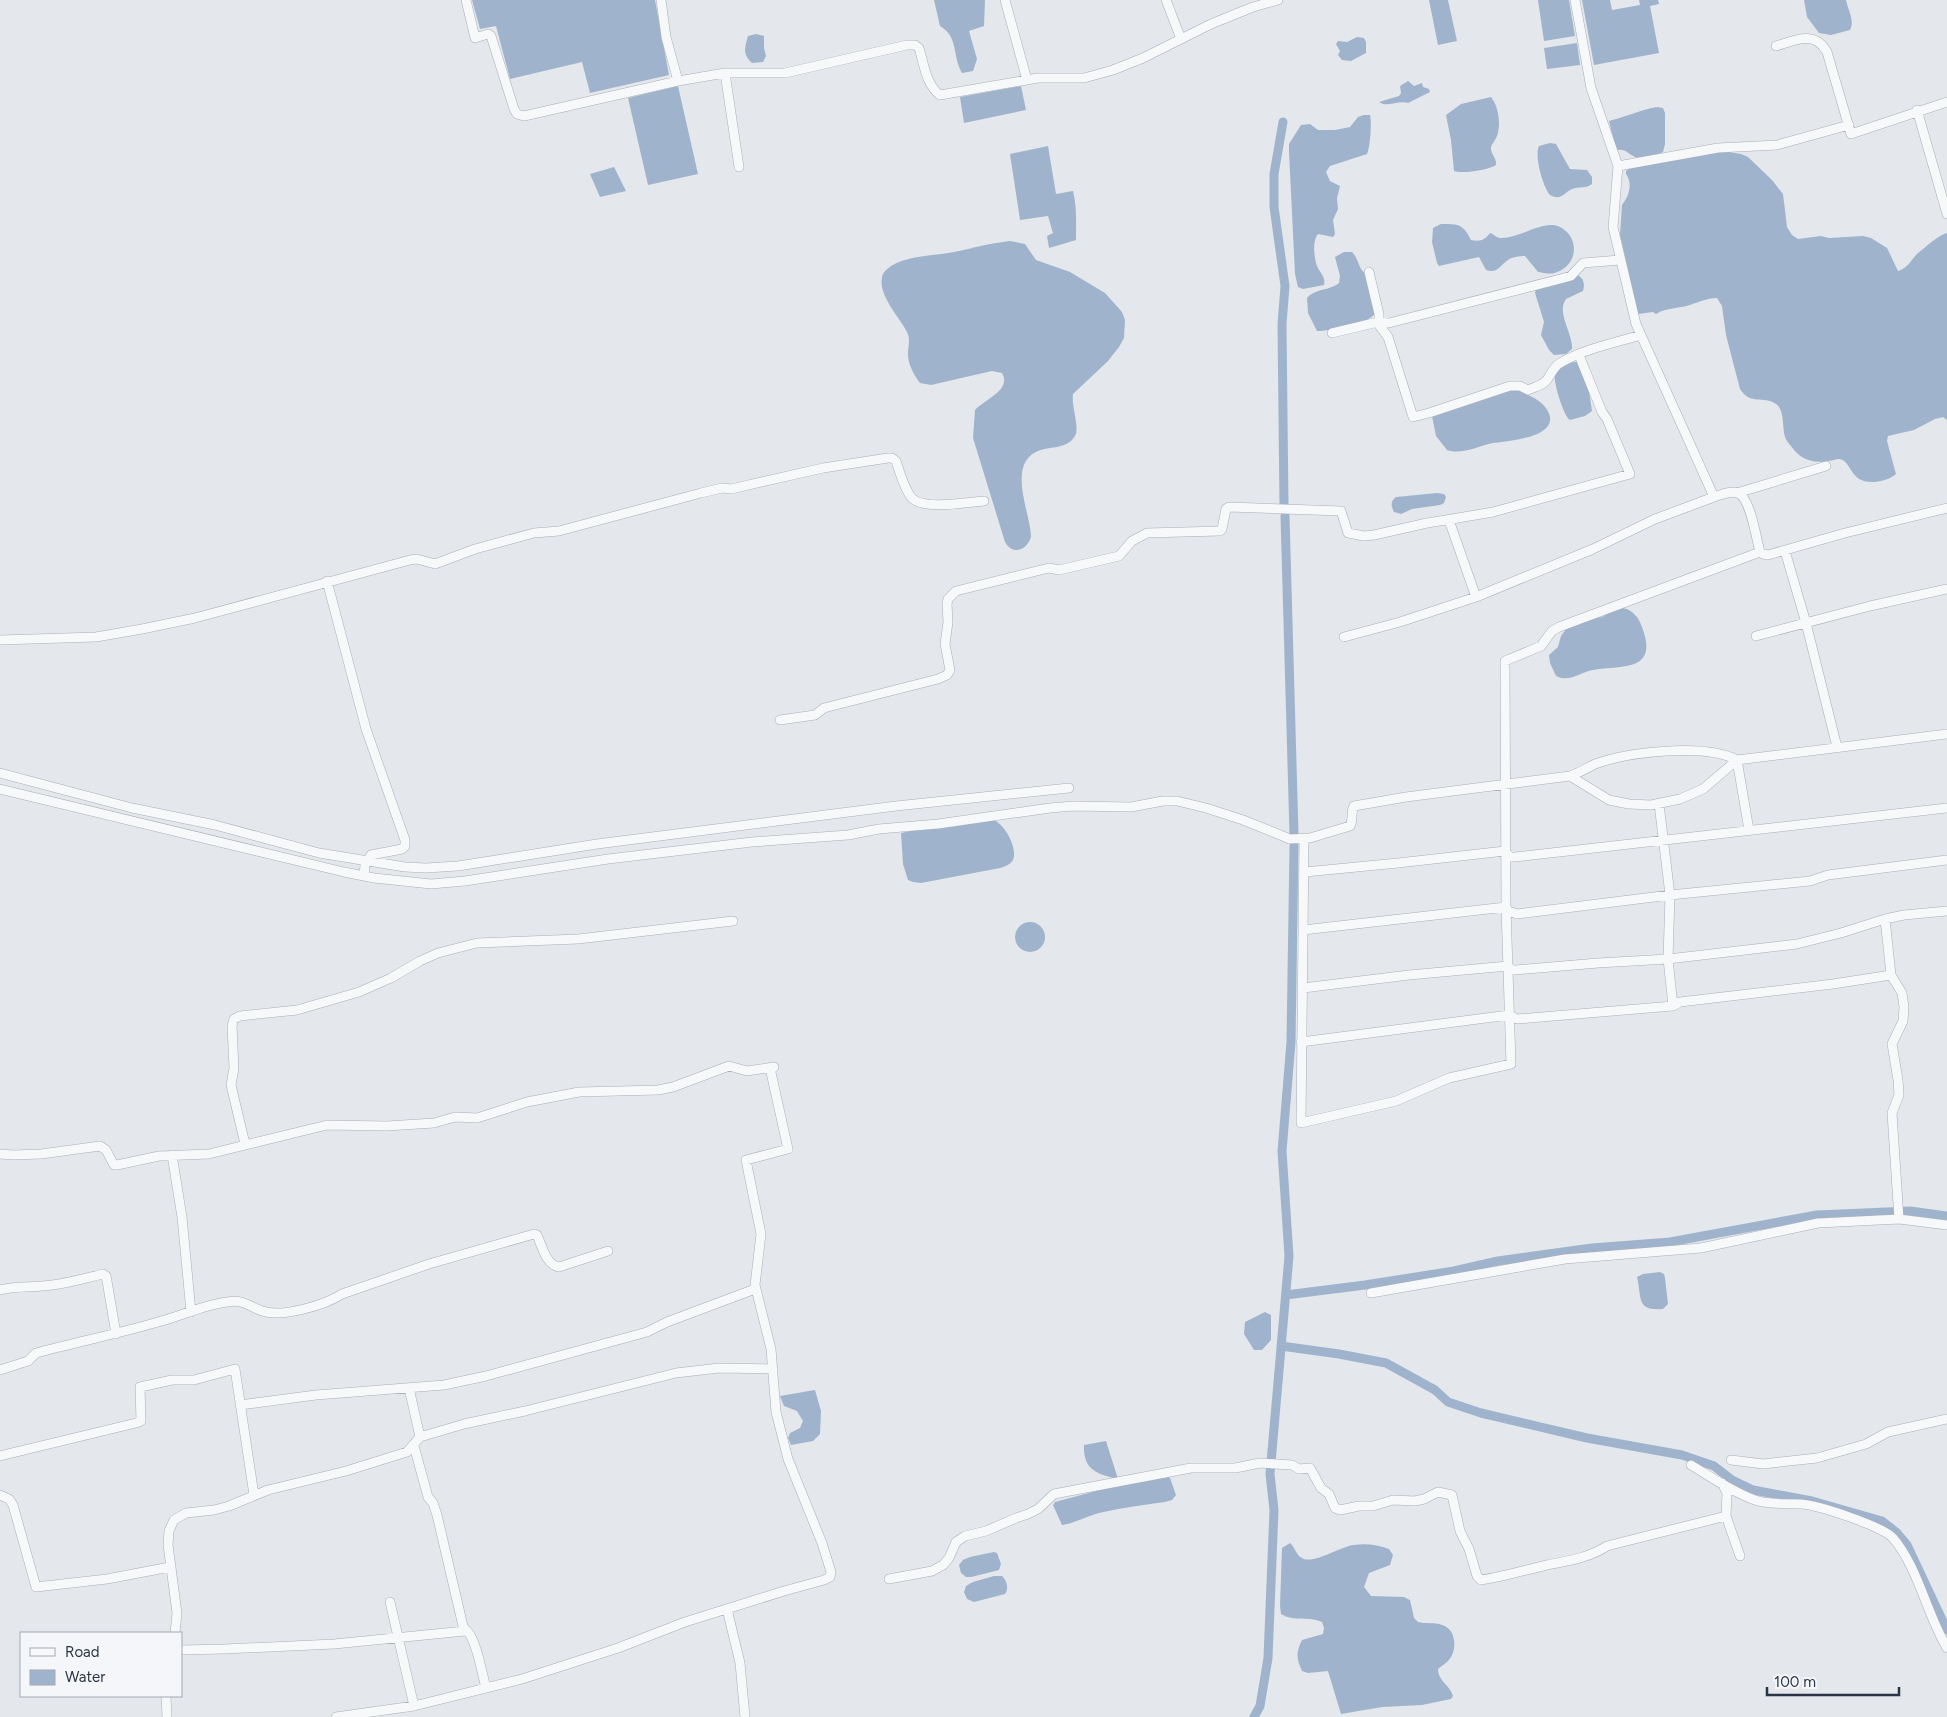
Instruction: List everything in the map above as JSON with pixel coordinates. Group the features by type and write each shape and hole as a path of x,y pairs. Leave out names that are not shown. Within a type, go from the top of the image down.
{"street":[{"path":"466,0 475,38 488,34 492,36 517,114 529,115 678,81 725,74 786,73 907,45 915,45 919,48 930,83 934,91 940,95 1027,80 1056,77 1084,78 1113,70 1254,7 1278,0"},
{"path":"661,0 666,37 678,81"},
{"path":"1005,0 1027,80"},
{"path":"1166,0 1181,39"},
{"path":"1575,0 1591,88 1618,166 1613,227 1636,324 1714,496"},
{"path":"1776,46 1811,38 1823,45 1827,52 1851,134 1917,110 1947,102"},
{"path":"725,74 739,167"},
{"path":"1917,110 1947,214"},
{"path":"1618,166 1718,148 1777,145 1849,125"},
{"path":"1332,333 1378,322 1385,323 1426,314 1564,278 1571,276 1583,263 1620,260"},
{"path":"1369,272 1379,314 1378,322 1388,336 1413,416 1429,413 1510,386 1520,386 1528,390 1544,383 1556,365 1579,355 1641,335"},
{"path":"780,720 815,715 824,708 922,684 947,675 950,670 945,644 948,622 947,604 948,599 956,591 1049,568 1059,570 1119,556 1132,541 1147,533 1220,531 1226,508 1229,507 1336,510 1343,513 1348,533 1364,536 1493,512 1630,474 1579,355"},
{"path":"0,640 96,637 195,618 410,560 435,564 475,549 522,536 540,532 559,531 715,489 731,489 823,468 888,458 896,461 908,492 912,499 919,503 949,504 984,501"},
{"path":"1344,637 1400,622 1476,597 1593,548 1655,519 1714,496 1732,492 1737,493 1826,466"},
{"path":"1737,493 1747,504 1760,552"},
{"path":"1304,839 1301,1123 1396,1100 1449,1078 1511,1064 1505,851 1505,661 1541,646 1552,631 1559,626 1760,552 1768,555 1785,551 1854,531 1947,508"},
{"path":"1446,520 1450,523 1476,597"},
{"path":"1785,551 1806,622 1837,747"},
{"path":"327,582 366,729 405,840 405,846 402,849 371,855 367,861 364,876"},
{"path":"1756,636 1870,606 1947,589"},
{"path":"0,789 364,876 431,884 465,881 608,859 752,842 848,834 1050,808 1074,806 1131,807 1163,801 1188,803 1243,820 1290,840 1304,839 1350,826 1354,806 1570,776 1594,765 1611,760 1651,753 1696,750 1724,754 1737,760 1947,734"},
{"path":"1570,776 1609,800 1628,804 1659,804 1680,799 1703,789 1737,760"},
{"path":"1737,760 1749,830"},
{"path":"0,773 114,803 215,825 291,846 367,861 412,867 458,866 704,830 896,806 1068,788"},
{"path":"1659,804 1670,895 1668,959 1673,1006"},
{"path":"1505,851 1510,857 1515,857 1947,808"},
{"path":"1305,872 1505,851"},
{"path":"1506,907 1512,914 1517,914 1670,895 1810,881 1828,875 1947,860"},
{"path":"1303,930 1506,907"},
{"path":"1302,988 1408,975 1508,966 1515,970 1598,962 1668,959 1797,944 1842,933 1884,919 1947,911"},
{"path":"1884,919 1890,975 1902,993 1904,1008 1903,1021 1892,1044 1898,1080 1898,1095 1892,1113 1899,1219"},
{"path":"245,1144 231,1085 234,1068 232,1026 234,1019 240,1016 298,1010 359,992 391,978 438,953 476,943 578,939 733,921"},
{"path":"1301,1042 1509,1015 1517,1019 1673,1006 1680,1002 1833,984 1890,975"},
{"path":"0,1154 41,1154 100,1146 106,1150 114,1164 118,1166 172,1154 198,1155 327,1125 387,1126 434,1123 455,1118 477,1118 527,1102 579,1092 658,1090 674,1087 729,1066 747,1071 773,1067 788,1149 746,1160 762,1234 755,1275 755,1288 771,1349 776,1412 784,1445 822,1543 831,1572 830,1577 663,1629 618,1648 585,1659 486,1688 414,1706 336,1717"},
{"path":"172,1154 182,1217 191,1312"},
{"path":"1371,1293 1565,1259 1701,1248 1818,1223 1899,1219 1947,1225"},
{"path":"0,1370 28,1361 36,1353 116,1334 210,1305 238,1301 246,1302 262,1311 274,1314 290,1312 334,1300 342,1294 421,1267 534,1234 537,1235 549,1262 554,1266 559,1267 608,1251"},
{"path":"0,1290 18,1286 55,1285 103,1274 107,1280 116,1334"},
{"path":"240,1405 316,1395 428,1387 468,1380 626,1339 755,1288"},
{"path":"0,1456 136,1423 141,1421 140,1387 172,1380 194,1380 235,1368 254,1495"},
{"path":"175,1632 177,1613 170,1567 169,1531 174,1520 186,1513 229,1506 268,1490 346,1471 407,1452 420,1437 464,1424 525,1411 676,1373 719,1368 773,1369"},
{"path":"409,1388 420,1437"},
{"path":"1731,1460 1763,1464 1817,1458 1866,1444 1888,1432 1947,1419"},
{"path":"414,1446 428,1497 433,1503 437,1515 465,1631"},
{"path":"889,1579 932,1571 943,1565 949,1558 956,1542 965,1536 986,1531 1028,1514 1038,1509 1054,1494 1191,1468 1235,1468 1260,1463 1281,1463 1292,1465 1299,1469 1310,1468 1321,1488 1329,1494 1335,1508 1340,1510 1359,1506 1373,1506 1393,1500 1415,1501 1438,1492 1452,1495 1460,1531 1469,1549 1476,1576 1481,1580 1578,1558 1596,1553 1607,1546 1726,1516"},
{"path":"1692,1465 1756,1501 1803,1504 1870,1525 1892,1538 1919,1584 1939,1634 1947,1648"},
{"path":"1722,1483 1727,1493 1726,1516 1740,1556"},
{"path":"0,1495 9,1499 13,1505 36,1587 107,1579 170,1567"},
{"path":"390,1602 414,1706"},
{"path":"727,1608 740,1663 745,1717"},
{"path":"182,1650 280,1647 465,1631 470,1634 486,1688"},
{"path":"166,1697 167,1717"}],"water":[{"path":"472,0 655,0 669,75 590,93 582,62 510,79 496,26 480,29"},
{"path":"934,0 985,0 984,26 969,31 977,59 973,71 962,73 953,41 946,30 940,26"},
{"path":"1429,0 1448,0 1457,41 1438,45"},
{"path":"1538,0 1569,0 1575,36 1544,41"},
{"path":"1582,0 1610,0 1612,10 1640,5 1639,0 1658,0 1659,4 1650,6 1659,53 1594,65"},
{"path":"1804,0 1846,0 1851,19 1850,30 1831,35 1819,33 1807,17"},
{"path":"756,34 764,36 766,56 763,62 752,63 747,57 745,47 748,36"},
{"path":"1357,37 1364,38 1366,53 1351,61 1342,60 1338,55 1340,51 1336,44 1338,41 1347,42"},
{"path":"1577,43 1580,65 1547,69 1544,48"},
{"path":"1408,81 1414,86 1422,83 1423,87 1429,89 1430,92 1408,103 1382,104 1379,102 1399,96 1401,93 1400,86"},
{"path":"678,86 698,174 648,185 628,98"},
{"path":"1021,86 1026,110 964,123 960,97"},
{"path":"1491,97 1496,106 1499,121 1497,136 1491,147 1496,165 1475,171 1454,171 1446,115 1461,104"},
{"path":"1657,107 1663,108 1665,113 1665,144 1663,152 1641,158 1616,150 1609,121"},
{"path":"1370,115 1371,118 1370,141 1367,154 1330,166 1326,172 1330,181 1340,186 1337,198 1338,209 1333,220 1335,234 1333,237 1318,234 1315,241 1315,258 1323,277 1324,285 1303,289 1298,287 1295,274 1289,144 1301,125 1310,124 1318,130 1335,130 1350,127 1358,117"},
{"path":"1550,143 1556,144 1570,169 1587,170 1592,177 1592,184 1572,189 1560,197 1550,195 1542,179 1538,164 1538,151 1539,146"},
{"path":"1048,146 1056,194 1073,191 1076,221 1076,240 1049,248 1047,236 1053,233 1048,216 1020,220 1010,154"},
{"path":"1722,151 1748,157 1772,180 1783,194 1787,227 1792,235 1798,239 1821,236 1829,238 1863,236 1871,238 1887,248 1898,271 1907,266 1918,253 1932,242 1947,233 1947,420 1943,417 1935,419 1914,430 1888,436 1887,441 1896,474 1891,477 1878,482 1867,482 1856,476 1843,460 1817,462 1807,460 1795,451 1785,437 1779,407 1771,401 1748,397 1740,389 1726,335 1722,306 1717,298 1664,310 1656,314 1653,312 1638,314 1620,235 1622,205 1627,198 1630,186 1626,171 1631,167"},
{"path":"614,167 626,191 600,197 590,174"},
{"path":"1441,224 1460,226 1471,240 1477,241 1484,239 1490,233 1499,238 1508,237 1546,225 1553,225 1560,227 1571,237 1574,251 1569,263 1564,268 1550,274 1538,272 1525,256 1510,259 1493,271 1486,270 1479,257 1439,266 1432,242 1433,228"},
{"path":"1010,241 1025,244 1036,260 1070,272 1105,293 1122,312 1125,320 1124,338 1119,347 1108,361 1073,394 1077,427 1075,436 1067,444 1039,451 1026,460 1022,481 1031,537 1029,542 1020,550 1012,549 1005,542 973,438 975,410 1000,389 1004,379 1002,373 992,371 931,385 920,383 908,359 908,334 886,299 882,285 882,276 886,270 898,262"},
{"path":"1344,252 1352,252 1361,269 1366,274 1375,313 1372,317 1358,324 1317,331 1308,313 1307,298 1314,293 1339,283 1340,276 1335,257"},
{"path":"1578,275 1584,282 1583,291 1566,299 1563,305 1572,349 1566,354 1554,355 1541,335 1544,322 1535,293 1536,289"},
{"path":"1577,362 1589,391 1592,411 1585,416 1570,420 1565,413 1560,399 1555,375 1560,368"},
{"path":"1516,389 1537,400 1549,413 1549,424 1544,430 1528,437 1458,451 1447,450 1436,436 1432,416 1451,408"},
{"path":"1444,494 1446,497 1444,503 1440,505 1412,509 1401,514 1394,512 1392,508 1392,502 1396,497"},
{"path":"1623,608 1635,615 1642,627 1646,642 1646,652 1642,659 1635,664 1588,671 1570,678 1556,676 1550,663 1549,655 1558,647 1561,636 1567,628"},
{"path":"994,820 1006,832 1012,843 1014,855 1013,860 1009,864 1000,868 921,883 908,880 903,864 901,833"},
{"path":"1030,922 1041,926 1045,937 1041,948 1030,952 1019,948 1015,937 1019,926"},
{"path":"1660,1272 1664,1274 1665,1278 1668,1304 1663,1309 1648,1308 1644,1306 1640,1297 1637,1277 1643,1274"},
{"path":"1265,1312 1271,1315 1271,1340 1262,1350 1254,1350 1244,1334 1245,1322"},
{"path":"815,1390 821,1411 820,1434 813,1441 791,1445 788,1438 790,1433 800,1428 803,1421 797,1411 784,1406 780,1396"},
{"path":"1106,1441 1118,1479 1098,1473 1093,1470 1086,1460 1084,1445"},
{"path":"1167,1476 1170,1478 1176,1495 1172,1500 1165,1502 1099,1513 1062,1525 1053,1505 1055,1502 1111,1487"},
{"path":"1290,1543 1300,1557 1307,1559 1320,1557 1354,1545 1381,1546 1389,1549 1393,1555 1390,1565 1369,1573 1364,1587 1371,1596 1404,1597 1410,1600 1414,1618 1418,1622 1439,1624 1451,1631 1454,1641 1453,1653 1451,1658 1438,1669 1440,1677 1453,1696 1451,1699 1422,1705 1382,1707 1341,1714 1328,1671 1308,1673 1302,1671 1298,1659 1302,1640 1323,1634 1322,1622 1312,1619 1291,1618 1281,1614 1282,1548"},
{"path":"994,1552 997,1553 1001,1564 999,1570 971,1577 966,1577 961,1573 959,1565 963,1560"},
{"path":"994,1576 1002,1576 1005,1580 1007,1587 1005,1594 974,1602 967,1599 964,1592 966,1586"}],"waterway":[{"path":"1283,122 1274,174 1274,207 1285,286 1282,324 1284,506"},
{"path":"1285,516 1294,834"},
{"path":"1254,1717 1260,1706 1268,1658 1274,1510 1270,1474 1289,1256 1282,1151 1291,1042 1294,846"},
{"path":"1286,1295 1365,1285 1454,1271 1498,1261 1592,1248 1670,1242 1817,1215 1910,1211 1947,1216"},
{"path":"1281,1346 1386,1363 1435,1390 1448,1402 1481,1413 1587,1438 1682,1455 1714,1466 1732,1480 1753,1490 1812,1501 1882,1521 1896,1532 1907,1545 1947,1630"}]}
